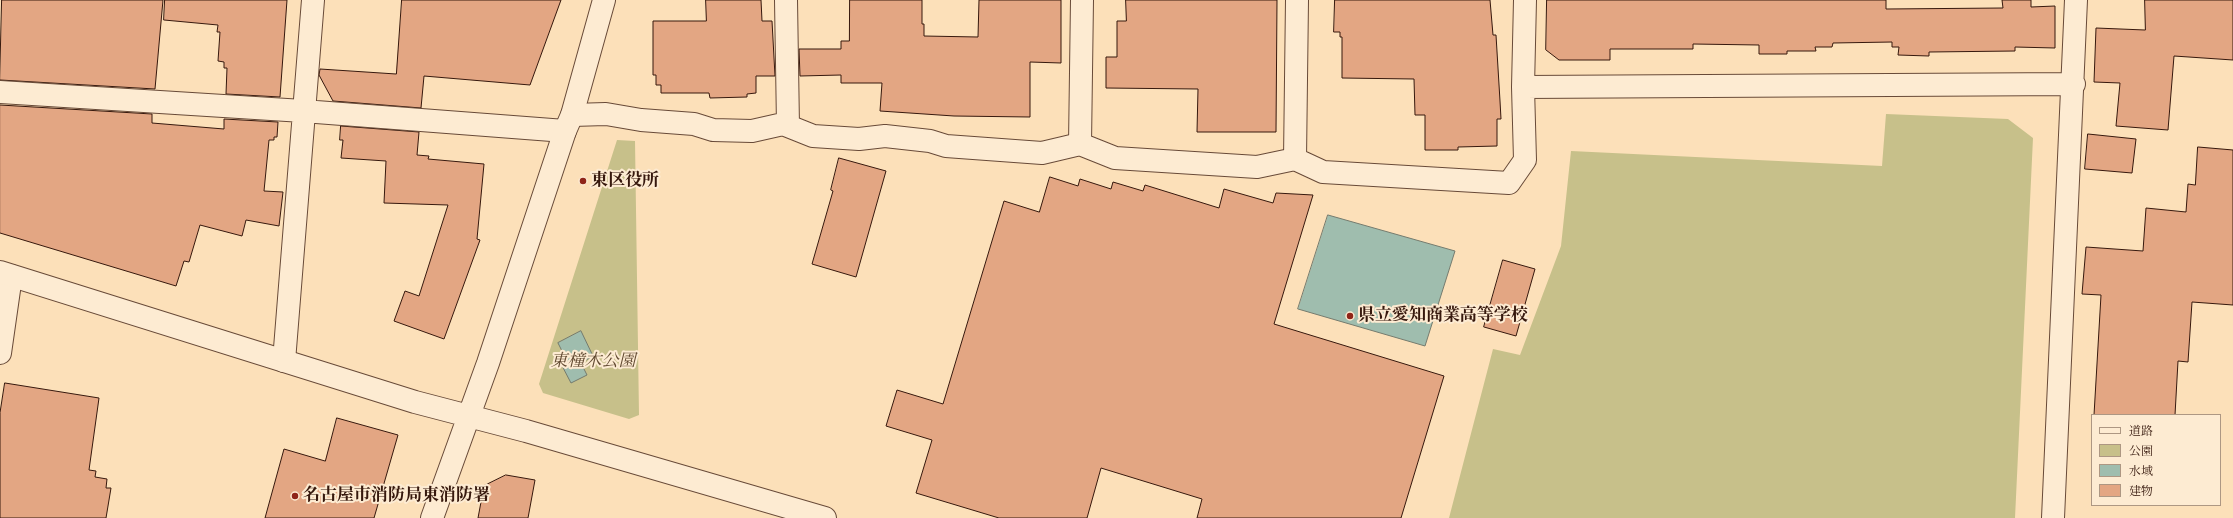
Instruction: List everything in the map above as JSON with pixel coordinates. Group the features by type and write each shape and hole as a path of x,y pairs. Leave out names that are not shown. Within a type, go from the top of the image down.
{"street":[{"path":"284,361 303,111 314,0"},
{"path":"432,518 488,362 569,123 604,0"},
{"path":"786,0 788,126"},
{"path":"1080,144 1082,0"},
{"path":"1295,160 1297,0"},
{"path":"0,92 303,111 569,123 606,114 641,120 694,124 713,130 752,132 782,124 813,136 859,139 885,136 930,140 946,146 1042,153 1080,144 1115,158 1257,167 1295,160 1322,172 1509,183 1525,160 1523,87 1525,0"},
{"path":"2053,518 2074,84 2076,0"},
{"path":"1523,87 2074,84"},
{"path":"0,353 6,274 415,402 469,415 826,518"}],"green space":[{"path":"1886,114 2008,119 2033,138 2015,518 1449,518 1493,349 1520,355 1561,246 1571,151 1882,166"},
{"name":"東橦木公園","path":"617,140 635,141 639,415 629,419 543,393 539,384"}],"water":[{"path":"1328,215 1455,251 1425,346 1298,309"},
{"path":"581,331 593,356 581,363 587,375 571,383 559,360 565,357 558,343"}],"building":[{"path":"2,0 163,0 155,89 0,80"},
{"path":"165,0 287,0 280,97 226,94 227,68 224,68 224,62 218,61 220,32 217,32 218,25 164,20"},
{"path":"402,0 561,0 530,85 424,76 421,108 333,101 319,75 320,69 396,74"},
{"path":"706,0 761,0 762,21 772,21 775,76 756,76 756,93 747,94 747,97 710,98 709,93 661,93 661,85 656,85 656,75 653,75 653,21 706,21"},
{"path":"850,0 922,0 922,24 924,24 924,36 978,37 979,0 1061,0 1061,63 1030,62 1030,117 954,116 880,111 882,83 841,83 841,75 800,76 799,49 841,49 841,41 849,41"},
{"path":"1126,0 1277,0 1276,132 1197,132 1198,89 1106,88 1106,57 1117,57 1117,21 1126,21"},
{"path":"1335,0 1490,0 1493,35 1496,35 1501,119 1497,119 1497,146 1458,147 1458,150 1425,150 1425,115 1415,115 1414,79 1342,78 1342,37 1340,37 1340,32 1334,32"},
{"path":"1547,0 1886,0 1886,9 2003,8 2002,0 2031,0 2031,7 2055,6 2055,48 2015,47 2015,51 1929,52 1929,56 1898,55 1899,47 1892,47 1892,42 1833,43 1832,47 1815,47 1816,51 1787,51 1787,54 1759,54 1759,45 1693,44 1693,49 1610,49 1610,60 1559,60 1546,50"},
{"path":"2145,0 2233,0 2233,60 2174,56 2168,130 2116,126 2120,83 2094,82 2096,28 2145,30"},
{"path":"0,105 152,114 152,123 224,129 224,119 278,122 277,137 274,137 274,140 269,140 264,191 283,192 279,226 246,220 242,236 200,225 189,262 184,261 176,286 0,233"},
{"path":"341,126 419,132 417,155 429,156 428,159 484,164 477,239 480,240 444,339 394,321 405,291 419,296 448,205 384,203 386,161 341,158 343,140 340,140"},
{"path":"2088,134 2136,139 2132,173 2085,169"},
{"path":"2198,147 2233,150 2233,305 2192,302 2188,362 2178,361 2175,414 2094,414 2101,295 2082,294 2086,247 2143,251 2146,208 2186,212 2188,184 2195,185"},
{"path":"839,158 886,171 856,277 812,264 833,191 831,190"},
{"path":"1050,177 1078,186 1080,179 1111,189 1113,182 1143,191 1145,185 1219,208 1224,189 1273,203 1276,193 1313,195 1274,324 1444,376 1401,518 1197,518 1202,499 1101,468 1087,518 999,518 916,493 932,440 886,426 897,390 943,404 1004,201 1039,212"},
{"path":"1503,260 1535,269 1516,336 1484,327"},
{"path":"5,383 99,398 89,470 96,471 95,477 107,479 106,488 111,488 106,518 0,518 0,413"},
{"path":"337,418 398,435 374,518 265,518 284,449 325,461"},
{"path":"506,475 535,480 528,518 478,518 484,486"}],"place":[{"name":"東区役所","path":"583,181"},
{"name":"県立愛知商業高等学校","path":"1350,316"},
{"name":"名古屋市消防局東消防署","path":"295,496"}]}
